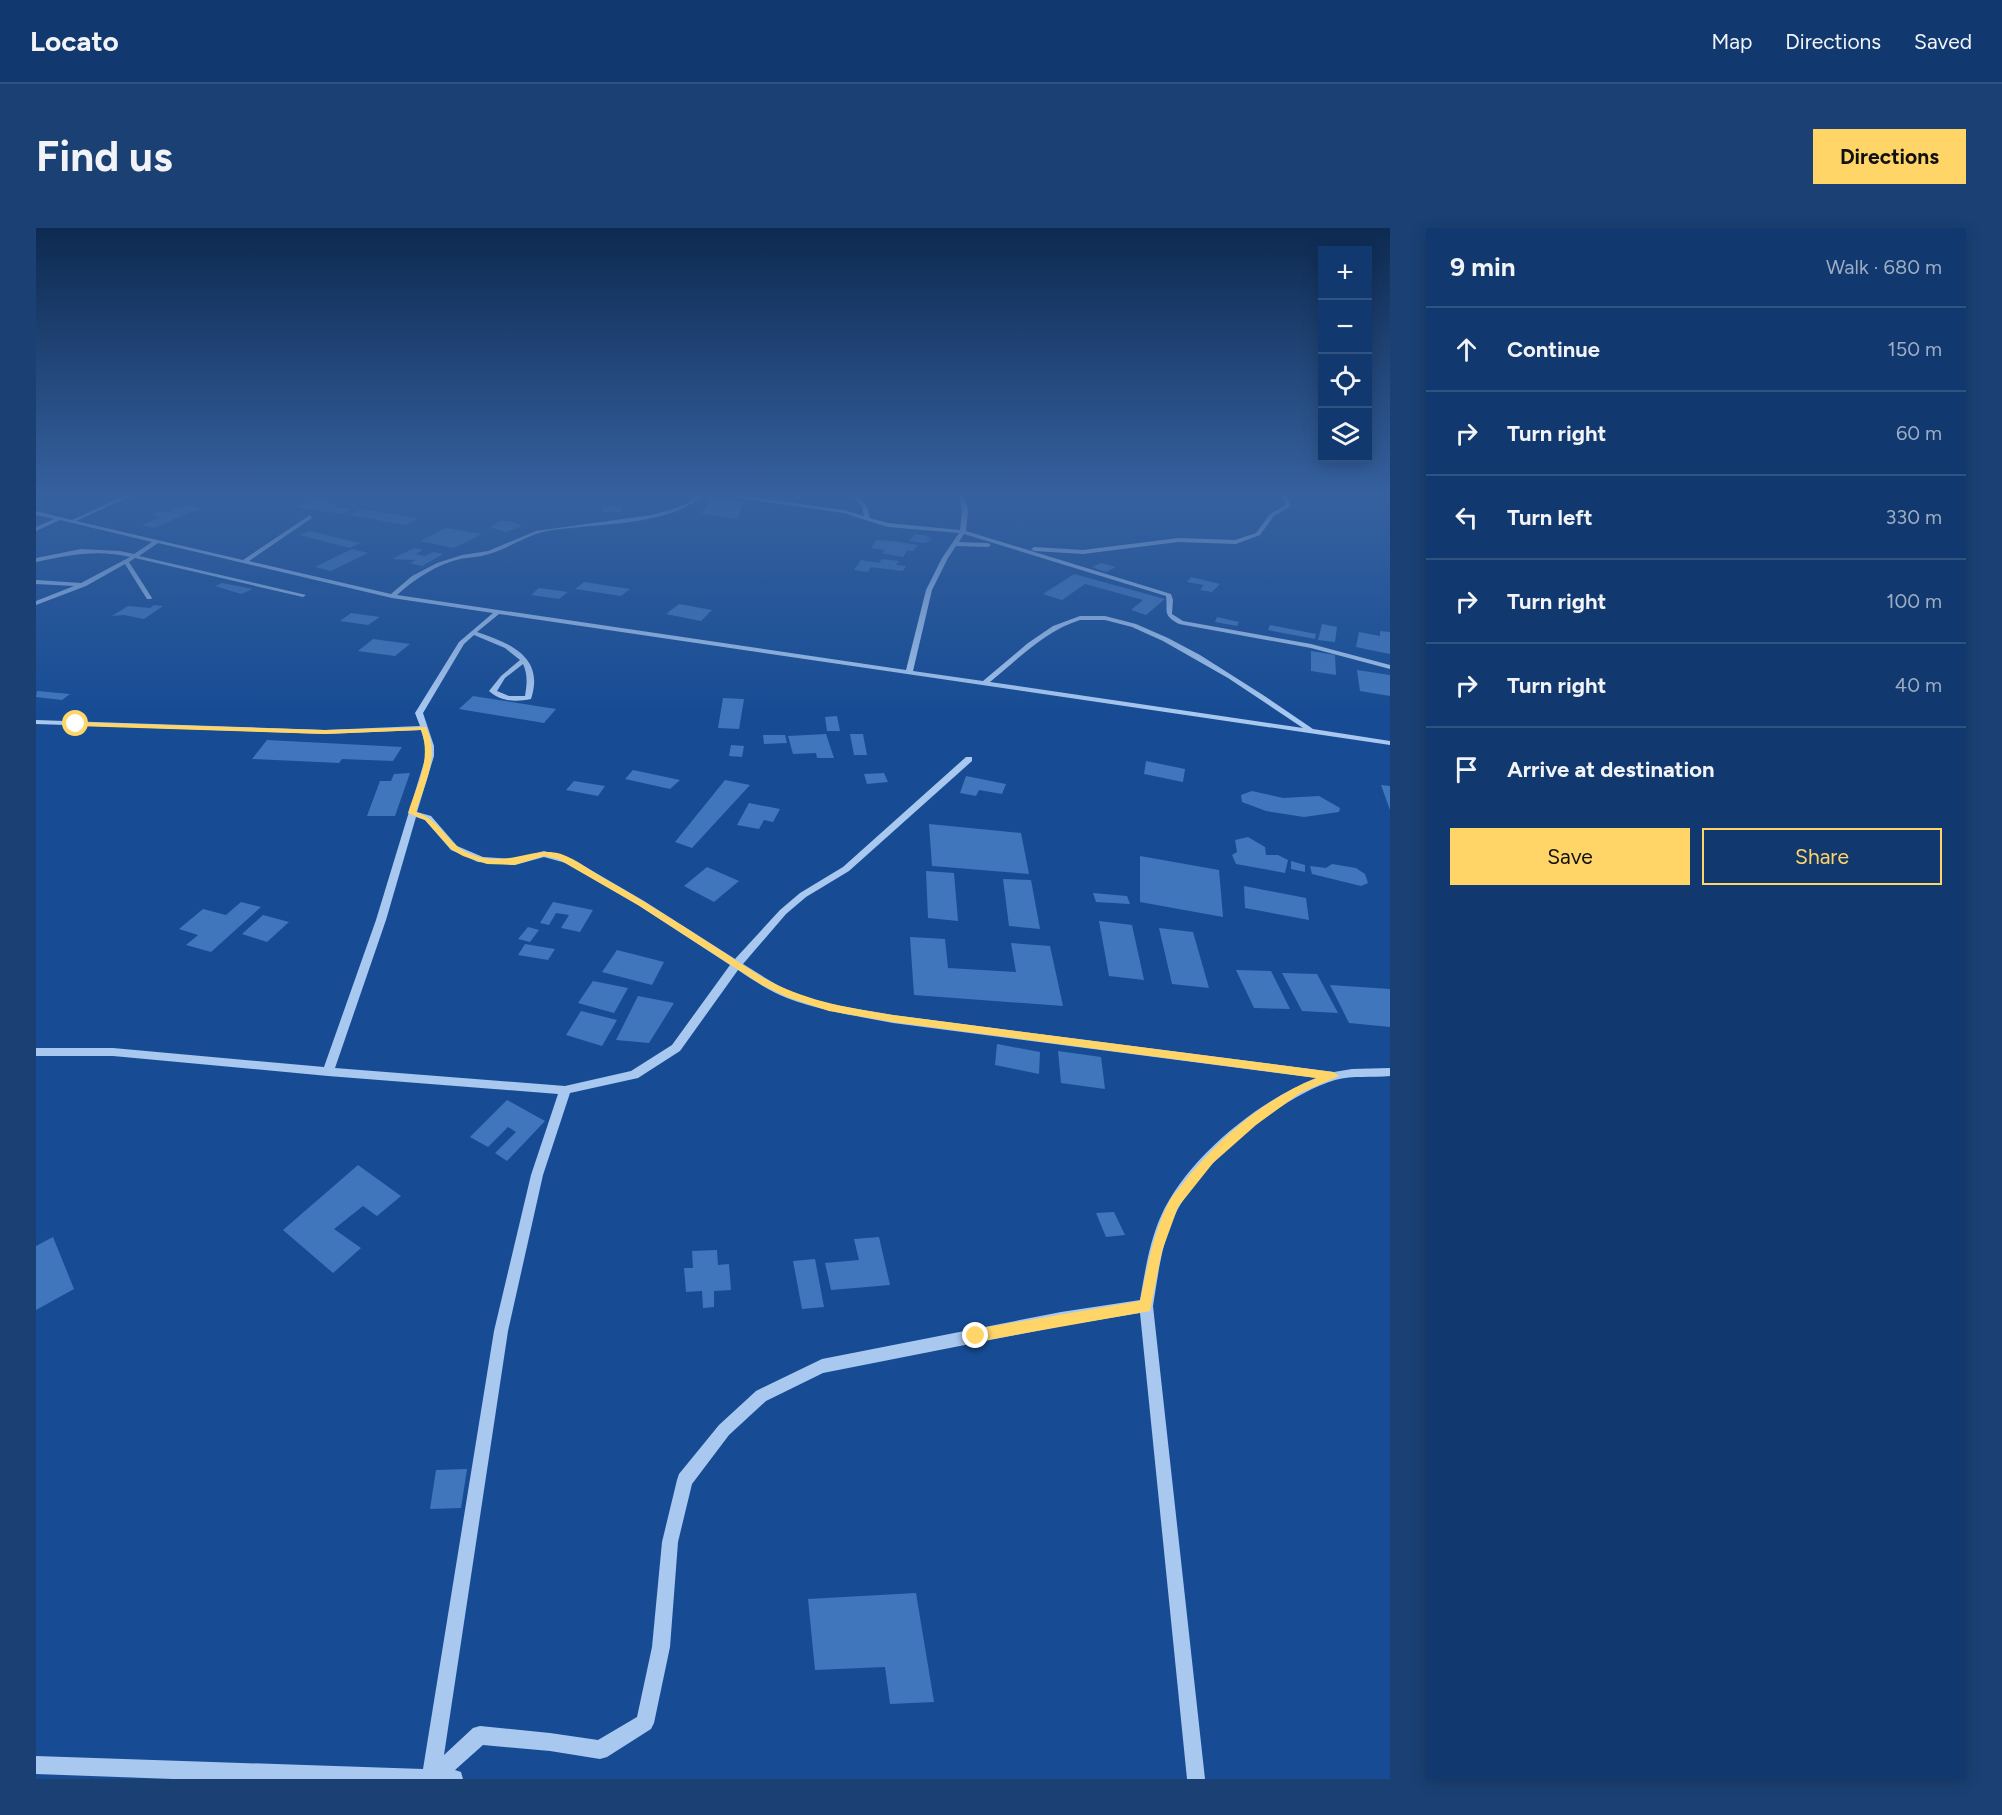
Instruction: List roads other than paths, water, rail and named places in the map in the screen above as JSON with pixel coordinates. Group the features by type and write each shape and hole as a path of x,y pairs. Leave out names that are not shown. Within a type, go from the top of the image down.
{"street":[{"path":"36,603 87,584 114,568"},
{"path":"36,608 88,589 115,568"},
{"path":"131,568 149,598"},
{"path":"193,568 303,595"},
{"path":"271,568 392,596 496,613 986,682 1390,743"},
{"path":"392,596 418,574 429,568"},
{"path":"909,672 929,590 942,568"},
{"path":"1079,568 1169,595 1167,612 1170,618 1181,623 1311,646 1390,667"},
{"path":"36,582 87,584"},
{"path":"328,1072 381,920 430,756 430,746 419,717 421,707 461,643 496,613"},
{"path":"986,682 1035,642 1065,622 1078,618 1105,617 1142,626 1214,667 1313,731"},
{"path":"473,633 512,647 524,660 531,686 528,697 521,699 499,696 493,691 496,684 524,660"},
{"path":"36,722 325,732 423,728"},
{"path":"36,1052 113,1052 328,1072 565,1090 634,1076 676,1048 736,965 783,912 803,895 853,862 969,759"},
{"path":"412,813 428,818 454,848 481,860 514,862 544,854 569,861 641,903 736,965 790,995 829,1007 905,1020 1333,1076 1390,1072"},
{"path":"1196,1779 1146,1306 1156,1251 1173,1205 1209,1160 1252,1122 1296,1090 1333,1076"},
{"path":"431,1778 501,1331 537,1175 565,1090"},
{"path":"431,1778 480,1735 600,1750 645,1723 661,1647 670,1542 685,1480 724,1430 762,1396 822,1366 1061,1319 1146,1306"},
{"path":"36,1765 454,1779"}]}
